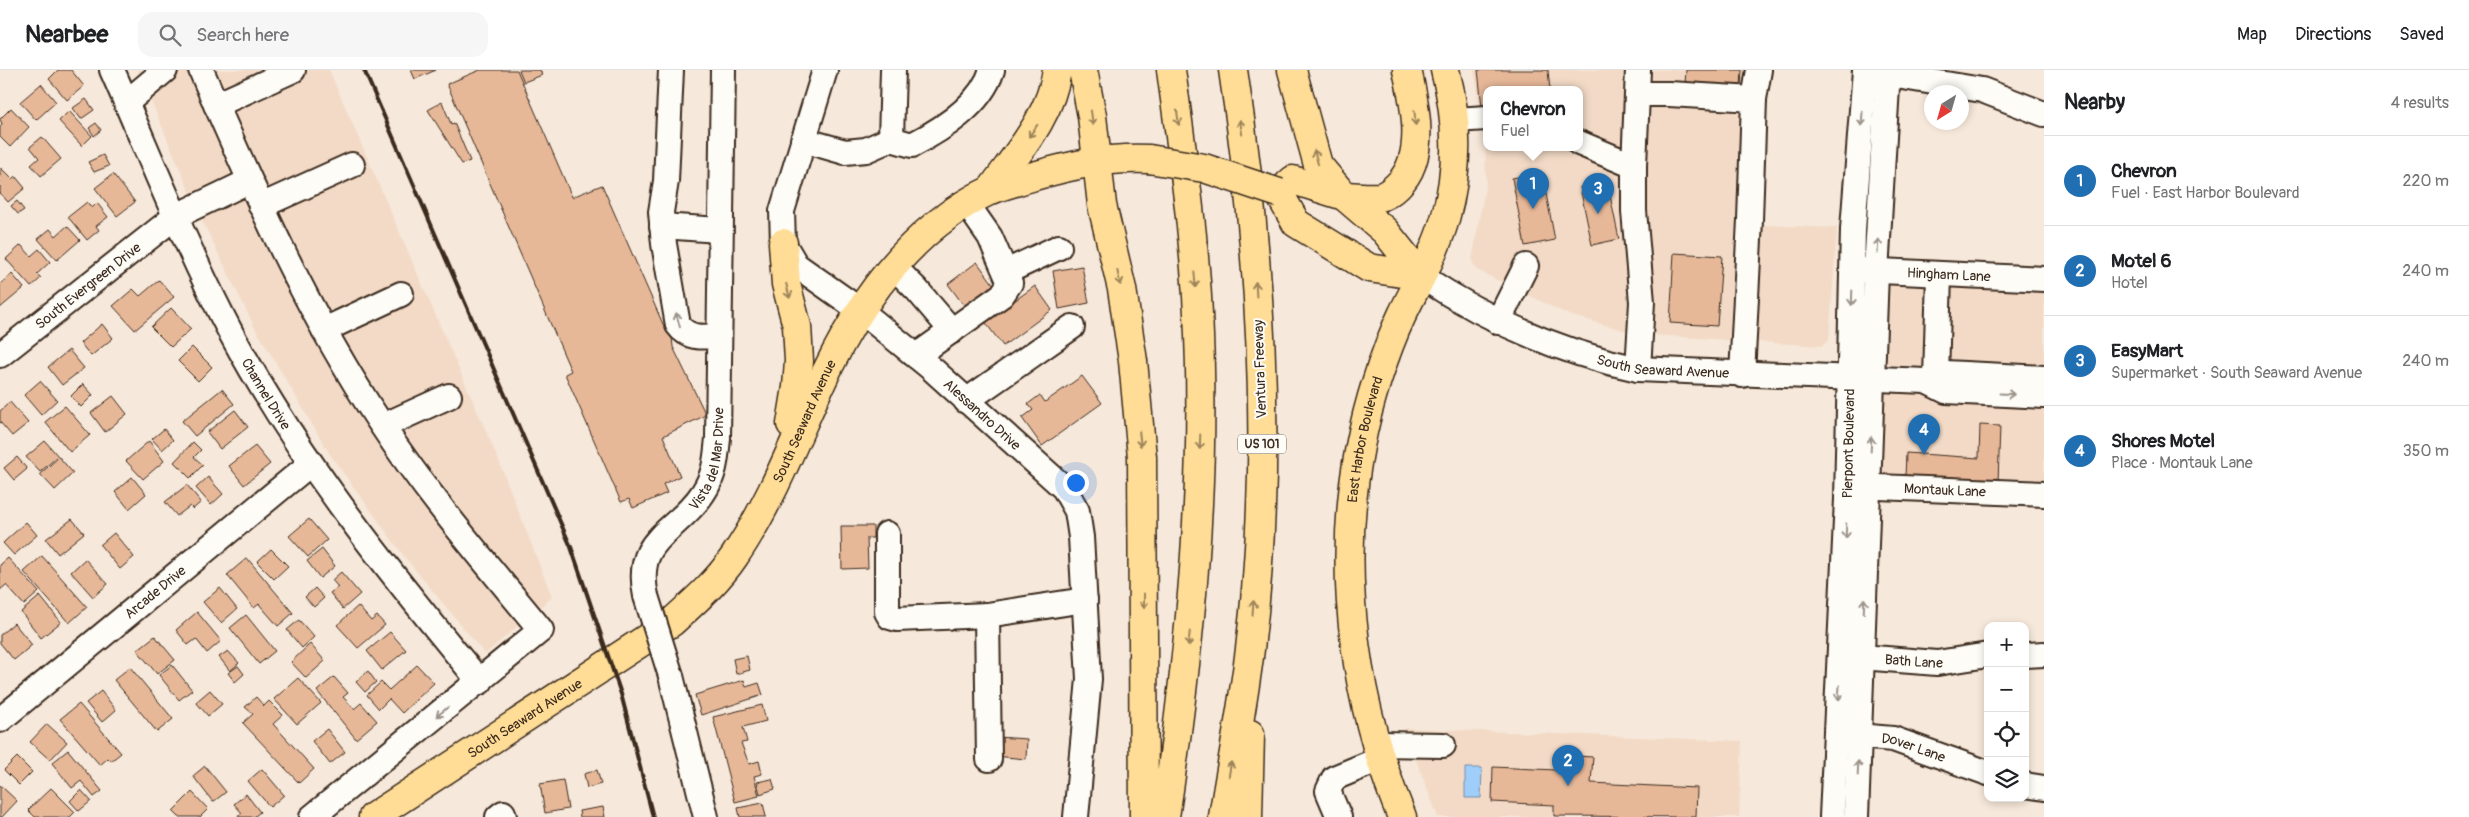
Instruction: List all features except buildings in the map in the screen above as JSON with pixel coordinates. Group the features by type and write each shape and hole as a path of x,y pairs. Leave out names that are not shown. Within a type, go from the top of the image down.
{"main road":[{"path":"991,190 1043,117 1055,86 1058,70"},
{"path":"1083,70 1092,116 1102,205 1122,289 1133,361 1142,457 1144,817"},
{"path":"1165,817 1190,624 1196,548 1200,426 1198,314 1190,208 1171,70"},
{"name":"Ventura Freeway","path":"1222,817 1250,650 1260,521 1262,410 1252,212 1233,70"},
{"path":"1292,70 1318,165 1344,196 1380,197 1392,191 1403,181 1411,165 1416,144 1413,98 1407,70"},
{"name":"East Harbor Boulevard","path":"1402,817 1378,752 1363,694 1352,621 1350,541 1359,458 1376,383 1400,319 1421,276 1444,221 1450,196 1454,172 1455,120 1444,70"},
{"name":"South Seaward Avenue","path":"373,817 672,622 708,590 734,558 756,523 829,366 861,311 893,266 940,222 991,190 1056,169 1096,160 1135,158 1204,168 1286,186 1344,196 1385,231 1421,276"},
{"name":"South Seaward Avenue","path":"1286,186 1296,223 1369,268 1421,276"},
{"path":"784,243 786,284 797,326 799,361 797,387 784,466"},
{"path":"1248,817 1250,650"}],"street":[{"name":"Channel Drive","path":"112,70 176,216 232,334 310,464 345,513 480,682"},
{"path":"126,103 165,70"},
{"path":"201,70 249,181 305,298 382,426 464,536 541,630 480,682 312,817"},
{"path":"216,105 293,70"},
{"path":"671,70 666,181 662,196 662,226 678,325 683,332 698,337 718,336"},
{"name":"Vista del Mar Drive","path":"706,817 671,676 646,596 643,568 649,550 702,494 716,468 723,70"},
{"name":"Alessandro Drive","path":"825,70 782,210 781,233 784,243 796,265 861,311 916,356 1064,488 1077,511 1081,536 1085,600 1088,706 1076,817"},
{"path":"891,139 893,70"},
{"path":"802,140 845,152 866,150 891,139 912,145 942,129 987,86 992,70"},
{"path":"1638,70 1634,166 1634,211 1642,302 1638,369"},
{"path":"1742,375 1754,99 1759,70"},
{"path":"1876,71 1982,90 2044,114"},
{"name":"Pierpont Boulevard","path":"1856,817 1859,736 1852,656 1858,486 1873,380 1865,271 1854,229 1876,71"},
{"path":"1638,94 1754,99"},
{"path":"1455,120 1483,118"},
{"path":"1583,144 1634,166"},
{"path":"261,206 352,166"},
{"name":"South Evergreen Drive","path":"0,356 176,216 249,181"},
{"path":"916,356 1002,295 1010,283 990,237 967,204"},
{"path":"662,226 719,230"},
{"path":"1006,272 1059,247"},
{"path":"893,266 918,290 952,331"},
{"path":"1498,322 1526,266"},
{"name":"Pierpont Boulevard","path":"1858,486 1850,379 1865,271"},
{"name":"Hingham Lane","path":"1865,271 2044,279"},
{"path":"1931,379 1939,275"},
{"name":"South Seaward Avenue","path":"1421,276 1455,299 1498,322 1555,346 1598,360 1638,369 1873,380 1931,379 1946,391 1977,384 2044,378"},
{"path":"324,330 401,294"},
{"path":"966,401 1072,327"},
{"name":"South Seaward Avenue","path":"1977,384 2044,396"},
{"path":"382,426 449,396"},
{"name":"Arcade Drive","path":"0,720 310,464"},
{"name":"Montauk Lane","path":"1858,486 2044,494"},
{"path":"888,534 887,612 890,617 897,620 987,616 1085,600"},
{"path":"987,616 989,758"},
{"path":"2029,654 2044,654"},
{"name":"Pierpont Boulevard","path":"1832,817 1836,734 1852,656"},
{"name":"Bath Lane","path":"1852,656 1937,663 1984,656"},
{"name":"Dover Lane","path":"1836,734 1893,739 1984,772"},
{"path":"1339,817 1328,791 1334,778 1378,752 1444,745"},
{"path":"2029,786 2044,788"}],"shaded area":[{"path":"138,70 329,70 498,459 552,597 485,654 404,556 331,456 254,326 200,216"},
{"path":"1474,70 1766,70 1762,225 1837,228 1829,340 1822,346 1638,334 1569,315 1477,270 1472,261 1486,182 1485,151 1583,151 1583,86 1483,86 1483,121"},
{"path":"1854,270 2044,278 2044,493 1847,485"},
{"path":"1404,728 1742,741 1739,817 1438,817"}],"water":[{"path":"1465,768 1482,768 1481,798 1465,798"}],"railway":[{"path":"364,70 571,547 621,694 653,817"}],"place":[{"name":"Chevron","path":"1533,209"},
{"name":"EasyMart","path":"1598,214"},
{"name":"Shores Motel","path":"1924,455"},
{"name":"Motel 6","path":"1568,786"}]}
